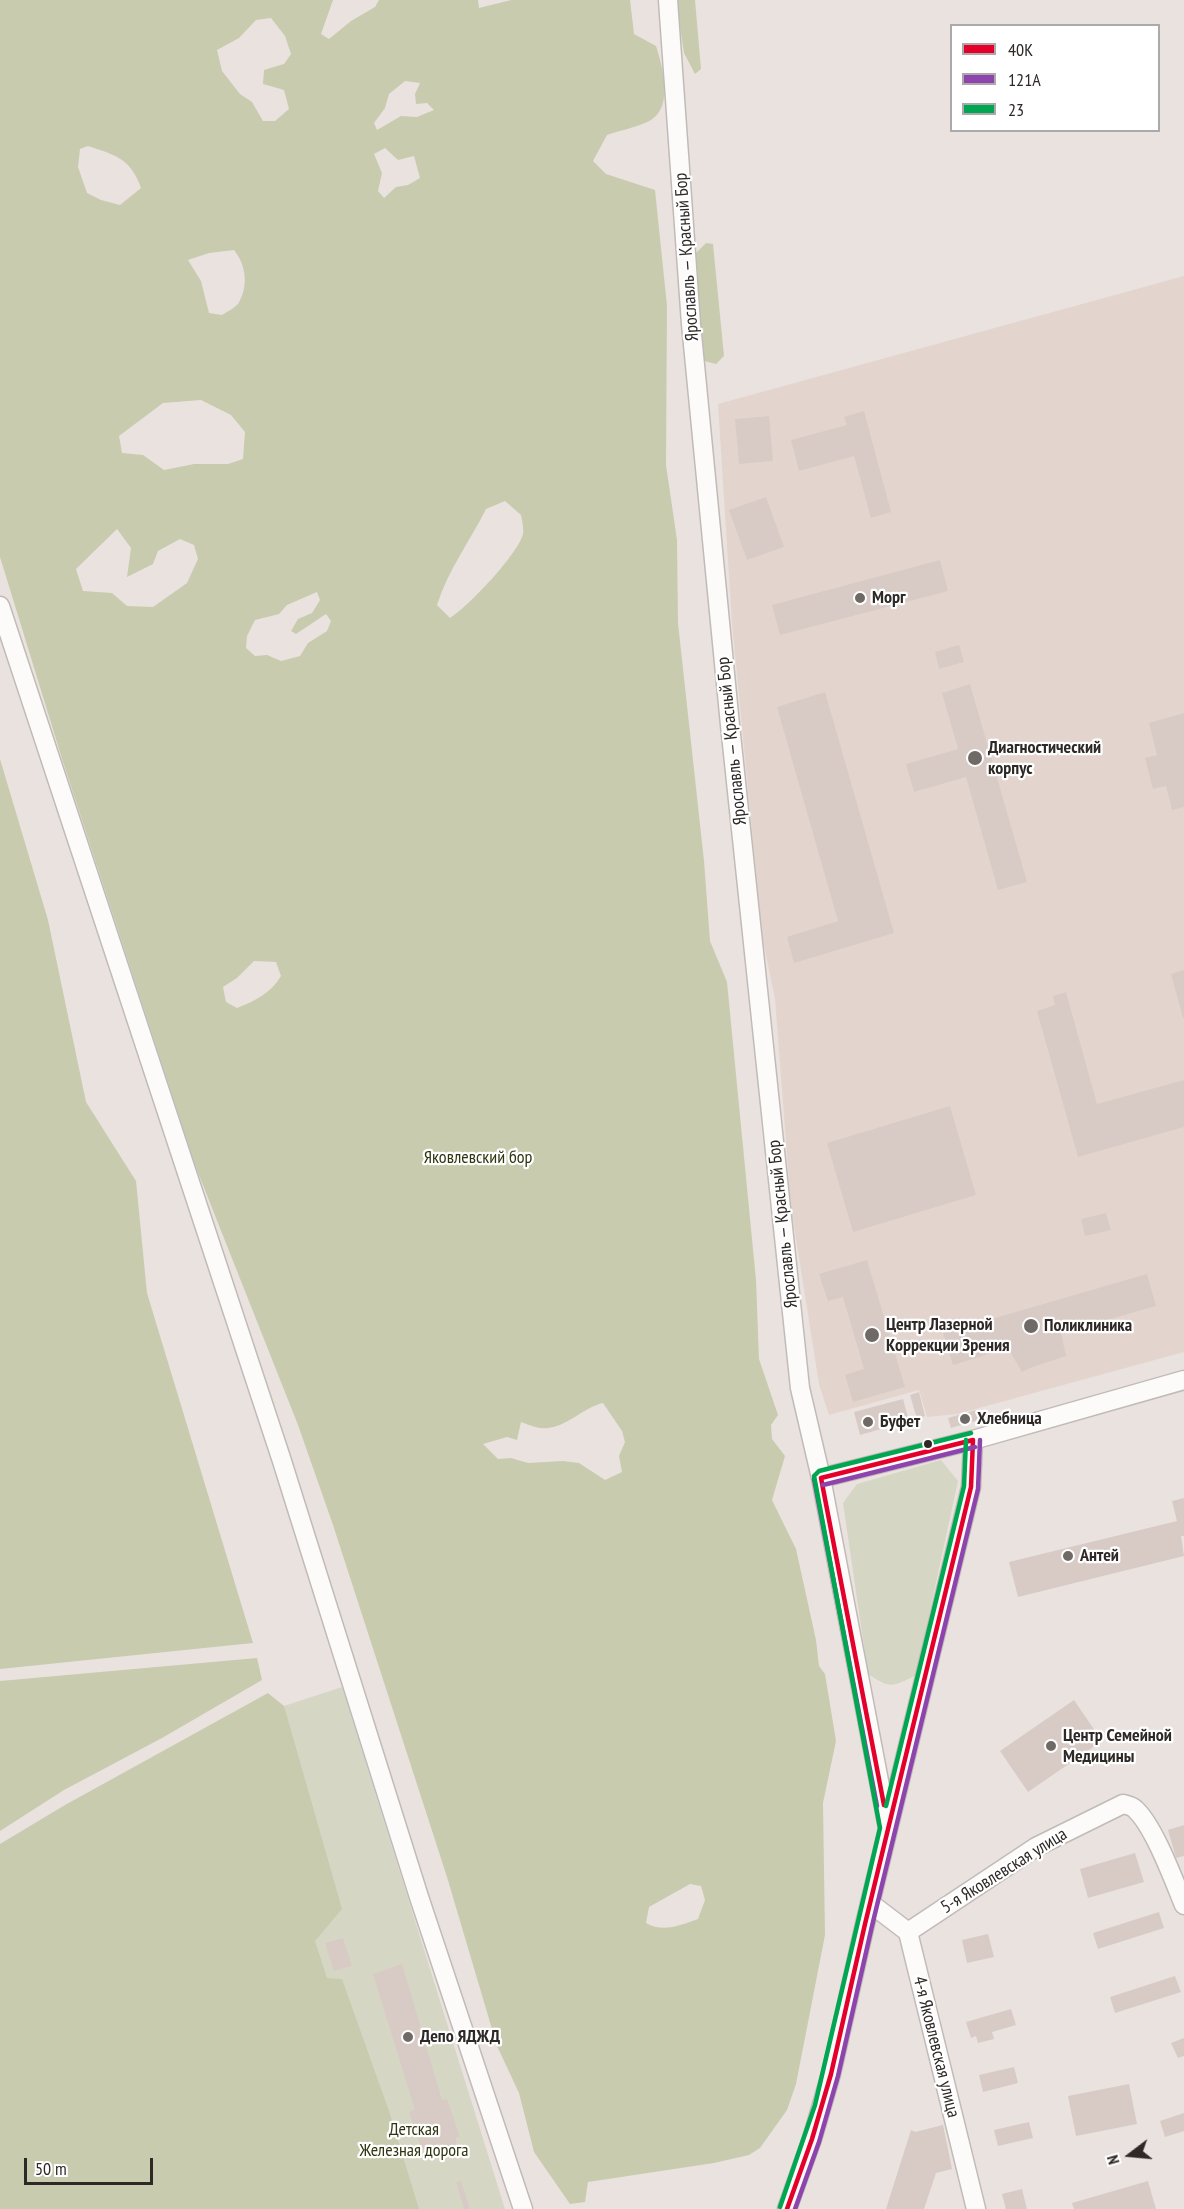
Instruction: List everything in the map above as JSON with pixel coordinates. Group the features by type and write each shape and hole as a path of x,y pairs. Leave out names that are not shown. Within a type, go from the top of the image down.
{"street":[{"name":"Ярославль — Красный Бор","path":"668,0 691,324 731,737 800,1388 821,1478 888,1828"},
{"path":"0,606 282,1458 419,1897 523,2209"},
{"path":"821,1478 973,1440 1184,1380"},
{"path":"787,2209 822,2107 971,1487 973,1440"},
{"name":"5-я Яковлевская улица","path":"908,1932 1036,1847 1123,1804 1134,1807 1144,1820 1168,1866 1184,1905"},
{"path":"870,1903 908,1932"},
{"name":"4-я Яковлевская улица","path":"908,1932 976,2209"}],"shaded area":[{"path":"1184,276 1184,1352 957,1414 927,1417 919,1390 829,1415 819,1384 791,1207 775,999 762,936 732,623 718,404"}],"green space":[{"name":"Яковлевский бор","path":"0,0 333,0 321,34 329,39 351,21 375,7 379,0 478,0 479,8 511,0 630,0 634,34 656,46 663,74 662,105 658,114 651,120 607,135 593,161 606,174 655,190 667,306 666,465 677,540 678,623 704,861 710,941 727,982 756,1280 759,1359 778,1415 771,1425 772,1439 785,1456 772,1500 796,1549 816,1640 819,1666 825,1674 836,1741 823,1803 825,1935 796,2084 787,2110 760,2148 749,2155 714,2163 588,2182 585,2202 570,2204 534,2152 519,2093 497,2046 447,1877 333,1525 298,1425 195,1165 63,762 0,557","holes":["271,18 285,36 291,54 284,64 264,70 263,84 284,90 289,109 275,121 263,121 252,102 240,94 222,71 217,50 239,38 256,20","405,81 420,83 415,94 416,104 427,103 434,110 417,117 401,116 377,130 374,123 385,108 389,94","88,146 107,152 127,164 141,188 120,205 87,193 78,167 80,149","385,148 398,160 414,156 420,178 408,185 396,187 384,198 378,191 382,173 374,154","234,250 245,276 244,290 238,304 222,315 209,313 201,281 188,260 209,253","201,400 231,415 245,432 243,459 228,464 194,464 164,470 143,455 122,453 119,436 163,403","505,501 521,515 523,534 512,554 480,592 450,618 437,605 486,509","117,529 131,548 127,577 153,564 158,551 180,539 194,545 198,559 187,583 153,607 127,606 112,593 83,591 76,569","317,592 320,600 312,613 298,619 291,631 296,634 326,614 331,621 327,631 308,643 300,656 281,661 267,655 255,656 246,648 247,636 255,620 279,614 287,605","254,961 276,962 281,976 267,992 237,1008 226,1002 223,987 237,978","603,1403 622,1431 625,1442 619,1456 622,1472 605,1480 579,1463 563,1461 528,1463 511,1458 498,1459 483,1444 507,1437 517,1440 521,1422 538,1428 549,1428 565,1423","690,1884 701,1886 705,1900 698,1919 672,1927 652,1926 646,1923 649,1907"]},
{"path":"676,0 695,0 701,69 695,74 684,53"},
{"path":"706,243 713,244 724,356 716,364 704,361 695,254"},
{"path":"0,759 48,920 86,1102 136,1181 147,1293 253,1643 0,1669"},
{"path":"941,1460 958,1481 916,1675 897,1684 887,1684 868,1674 843,1503 857,1484"},
{"path":"257,1658 262,1680 162,1738 64,1790 0,1831 0,1681"},
{"name":"Детская Железная дорога","path":"342,1687 505,2209 362,2209 300,1941 284,1706"},
{"path":"268,1693 284,1706 342,1909 315,1941 327,1978 342,1979 390,2114 419,2209 0,2209 0,1844 65,1805"}],"building":[{"path":"864,411 891,512 871,518 854,456 799,471 791,440 847,425 844,417"},
{"path":"769,416 773,461 739,464 735,419"},
{"path":"766,497 784,547 747,560 729,510"},
{"name":"Морг","path":"940,560 948,591 780,635 772,605"},
{"path":"959,645 964,662 939,669 935,652"},
{"path":"970,684 1027,882 998,890 966,777 914,792 906,764 958,749 942,693"},
{"path":"825,692 894,933 794,963 787,937 838,921 777,707"},
{"path":"1184,713 1184,807 1172,810 1166,786 1153,789 1145,758 1157,755 1149,723"},
{"path":"1184,970 1184,1018 1183,1018 1171,974"},
{"path":"1066,992 1097,1104 1184,1080 1184,1127 1078,1157 1037,1011 1055,1005 1053,996"},
{"path":"950,1106 976,1195 853,1232 827,1143"},
{"path":"1106,1213 1111,1230 1085,1236 1081,1219"},
{"name":"Центр Лазерной Коррекции Зрения","path":"867,1260 905,1387 853,1402 845,1375 864,1369 843,1297 828,1301 819,1274"},
{"path":"1147,1274 1156,1306 1061,1333 1066,1356 1022,1372 1008,1348 953,1365 943,1333"},
{"path":"919,1392 925,1416 917,1419 910,1395"},
{"path":"903,1399 909,1421 860,1435 854,1412"},
{"name":"Хлебница","path":"979,1409 982,1419 951,1428 948,1418"},
{"path":"1184,1498 1184,1536 1181,1536 1184,1556 1018,1597 1009,1562 1177,1521 1172,1501"},
{"name":"Центр Семейной Медицины","path":"1074,1700 1102,1741 1028,1792 1000,1751"},
{"path":"1184,1825 1184,1856 1176,1858 1168,1830"},
{"path":"1135,1853 1144,1882 1088,1898 1080,1869"},
{"path":"1159,1912 1164,1928 1098,1949 1093,1933"},
{"path":"988,1934 994,1957 967,1963 962,1940"},
{"path":"343,1938 352,1966 334,1971 325,1943"},
{"name":"Депо ЯДЖД","path":"402,1964 442,2100 447,2099 460,2137 456,2138 456,2144 450,2149 444,2148 440,2143 422,2150 409,2112 415,2110 373,1974"},
{"path":"1175,1976 1181,1992 1115,2013 1110,1997"},
{"path":"1011,2009 1016,2025 992,2032 994,2039 978,2043 976,2036 971,2038 966,2022"},
{"path":"1184,2038 1184,2056 1178,2058 1171,2043"},
{"path":"1014,2067 1018,2083 983,2092 979,2075"},
{"path":"1129,2084 1137,2124 1076,2136 1068,2096"},
{"path":"1184,2113 1184,2131 1165,2137 1160,2121"},
{"path":"1029,2122 1033,2138 998,2146 994,2130"},
{"path":"943,2125 952,2169 936,2173 924,2209 886,2209 911,2130 915,2132"},
{"path":"461,2181 470,2209 464,2209 456,2182"},
{"path":"1148,2181 1156,2209 1074,2209 1072,2203"},
{"path":"1022,2189 1027,2209 1006,2209 1002,2194"}],"transit line":[{"name":"23","path":"780,2207 815,2105 880,1828 814,1476 819,1471 971,1433"},
{"name":"23","path":"886,1806 964,1486 966,1440"},
{"name":"40К","path":"821,1478 973,1440"},
{"name":"40К","path":"787,2209 812,2139 831,2074 971,1487 973,1440"},
{"name":"121А","path":"795,2209 819,2142 838,2076 978,1489 980,1440"},
{"name":"121А","path":"823,1485 975,1447"},
{"name":"40К","path":"821,1478 884,1805"},
{"name":"121А","path":"814,1479 877,1806"}],"place":[{"name":"Морг","path":"860,598"},
{"name":"Диагностический корпус","path":"975,758"},
{"name":"Поликлиника","path":"1031,1326"},
{"name":"Центр Лазерной Коррекции Зрения","path":"872,1335"},
{"name":"Хлебница","path":"965,1419"},
{"name":"Буфет","path":"868,1422"},
{"name":"Антей","path":"1068,1556"},
{"name":"Центр Семейной Медицины","path":"1051,1746"},
{"name":"Депо ЯДЖД","path":"408,2037"}]}
